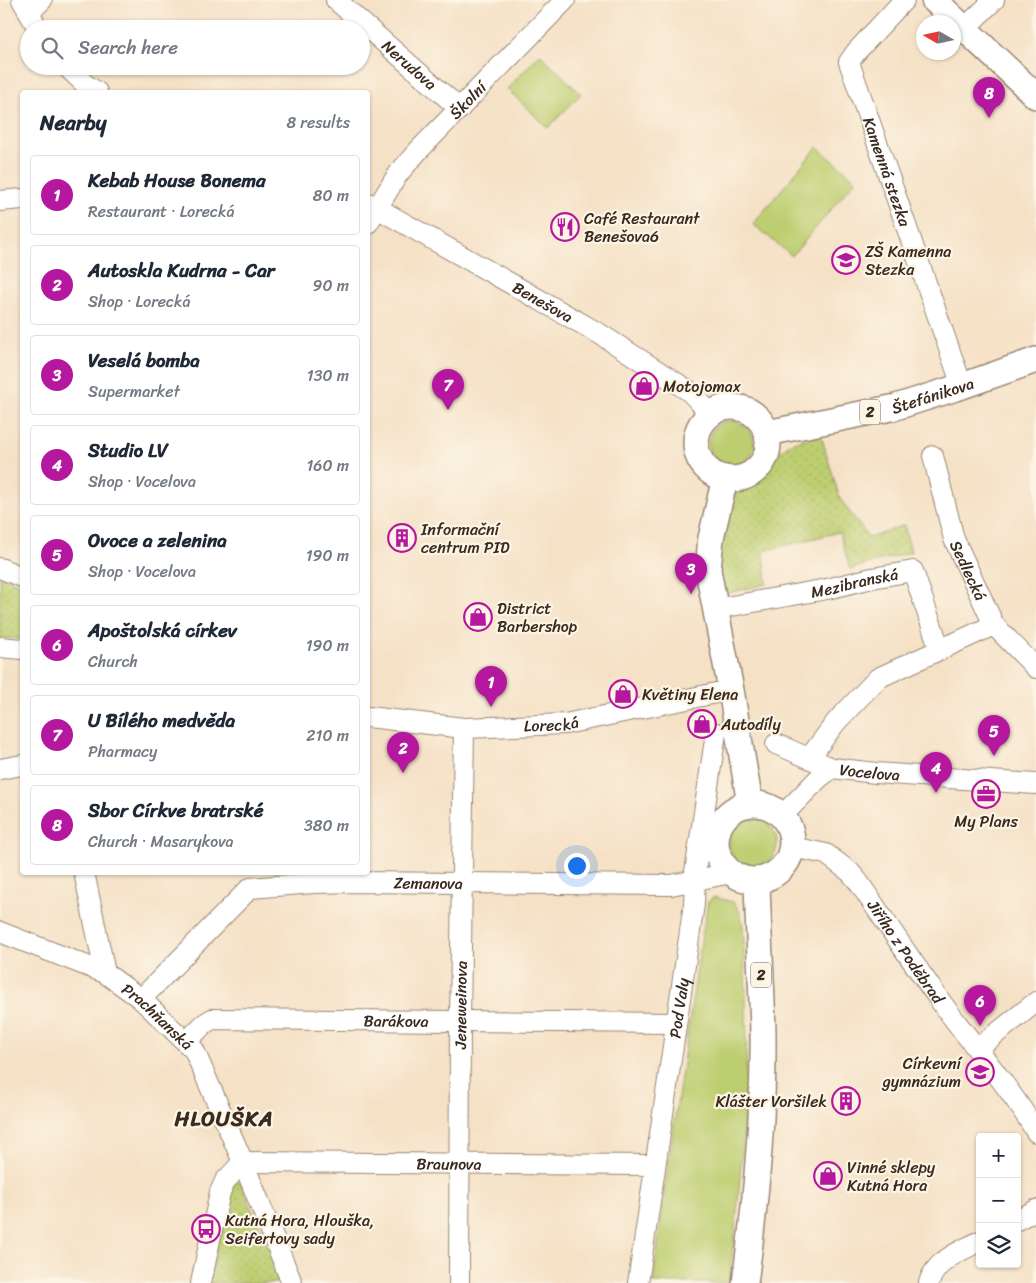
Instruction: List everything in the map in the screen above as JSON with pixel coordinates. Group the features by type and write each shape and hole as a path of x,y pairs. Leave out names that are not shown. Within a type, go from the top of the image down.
{"main road":[{"path":"934,0 1036,96"},
{"name":"Štefánikova","path":"766,433 896,407 1036,360"},
{"path":"729,407 739,408 756,417 763,424 766,433 768,441 767,452 758,468 742,478 725,478 714,474 706,468 697,455 696,440 698,430 703,421 719,410 729,407"},
{"path":"725,478 711,538 708,570 750,804"},
{"path":"750,804 767,806 782,816 792,836 792,847 788,859 780,870 769,877 748,880 732,873 723,865 718,855 716,844 717,832 729,813 739,807 750,804"},
{"name":"2","path":"745,1283 754,1209 762,1079 763,1033 756,880"}],"street":[{"name":"Nerudova","path":"336,0 359,20"},
{"name":"Školní","path":"370,211 417,152 565,0"},
{"name":"Kamenná stezka","path":"904,0 849,62 962,386"},
{"path":"964,29 994,0"},
{"name":"Nerudova","path":"370,30 460,109"},
{"path":"75,75 94,90"},
{"path":"0,201 20,199"},
{"name":"Benešova","path":"370,211 608,340 689,391 711,414"},
{"name":"Sedlecká","path":"933,456 954,539 994,625 1036,668"},
{"path":"0,568 20,576"},
{"name":"Mezibranská","path":"716,609 827,589 914,570 940,650"},
{"path":"810,757 836,722 878,678 994,625"},
{"path":"0,647 20,649"},
{"name":"Lorecká","path":"370,718 464,728 565,724 731,690"},
{"name":"Jeneweinova","path":"459,1283 464,728"},
{"name":"Pod Valy","path":"638,1283 694,904 695,872 716,733"},
{"path":"776,744 832,768"},
{"path":"0,769 20,765"},
{"name":"Vocelova","path":"782,816 819,778 832,768 885,774 1036,784"},
{"name":"Jiřího z Poděbrad","path":"792,847 826,854 850,872 946,1008 1031,1113 1036,1132"},
{"name":"Zemanova","path":"141,1000 250,888 314,883 462,882 671,885 732,873"},
{"name":"Prachňanská","path":"85,875 105,973 141,1000 194,1050 243,1162 292,1283"},
{"path":"0,932 105,973"},
{"path":"978,1048 1036,1002"},
{"name":"Barákova","path":"186,1042 204,1024 212,1019 676,1023"},
{"path":"201,1283 220,1192 225,1181 243,1162"},
{"name":"Braunova","path":"243,1162 655,1166"},
{"path":"1021,1218 1036,1210"},
{"path":"929,1283 936,1267 944,1260 976,1243"}],"green space":[{"path":"540,54 581,94 548,128 507,89"},
{"path":"817,147 856,180 792,256 753,224"},
{"path":"726,421 736,421 750,431 754,444 750,457 744,463 736,467 726,467 712,457 708,449 708,439 718,425"},
{"path":"819,436 822,439 840,499 869,538 904,525 911,552 850,569 839,532 764,551 767,584 724,594 716,577 716,560 724,522 734,495 740,489 763,476 783,449 793,443"},
{"path":"0,576 20,584 20,639 0,638"},
{"path":"748,819 758,819 770,826 777,838 777,848 770,860 758,867 748,867 740,863 733,856 729,848 729,838 733,830 740,823"},
{"path":"714,897 733,902 737,907 742,920 744,935 746,1079 738,1201 729,1283 653,1283 666,1179 701,942 708,902"},
{"path":"240,1180 283,1283 209,1283 230,1187"}],"place":[{"name":"Sbor Církve bratrské","path":"989,118"},
{"name":"Café Restaurant Benešova6","path":"565,227"},
{"name":"ZŠ Kamenna Stezka","path":"846,260"},
{"name":"Motojomax","path":"644,386"},
{"name":"U Bílého medvěda","path":"448,410"},
{"name":"Informační centrum PID","path":"402,538"},
{"name":"Veselá bomba","path":"691,594"},
{"name":"District Barbershop","path":"478,617"},
{"name":"Květiny Elena","path":"623,694"},
{"name":"Kebab House Bonema","path":"491,707"},
{"name":"Autodíly","path":"702,724"},
{"name":"Ovoce a zelenina","path":"994,756"},
{"name":"Autoskla Kudrna - Car","path":"403,773"},
{"name":"Studio LV","path":"936,793"},
{"name":"My Plans","path":"986,794"},
{"name":"Apoštolská církev","path":"980,1026"},
{"name":"Církevní gymnázium","path":"980,1072"},
{"name":"Klášter Voršilek","path":"846,1101"},
{"name":"Vinné sklepy Kutná Hora","path":"828,1176"},
{"name":"Kutná Hora, Hlouška, Seifertovy sady","path":"206,1229"}],"district":[{"name":"HLOUŠKA","path":"224,1119"}]}
